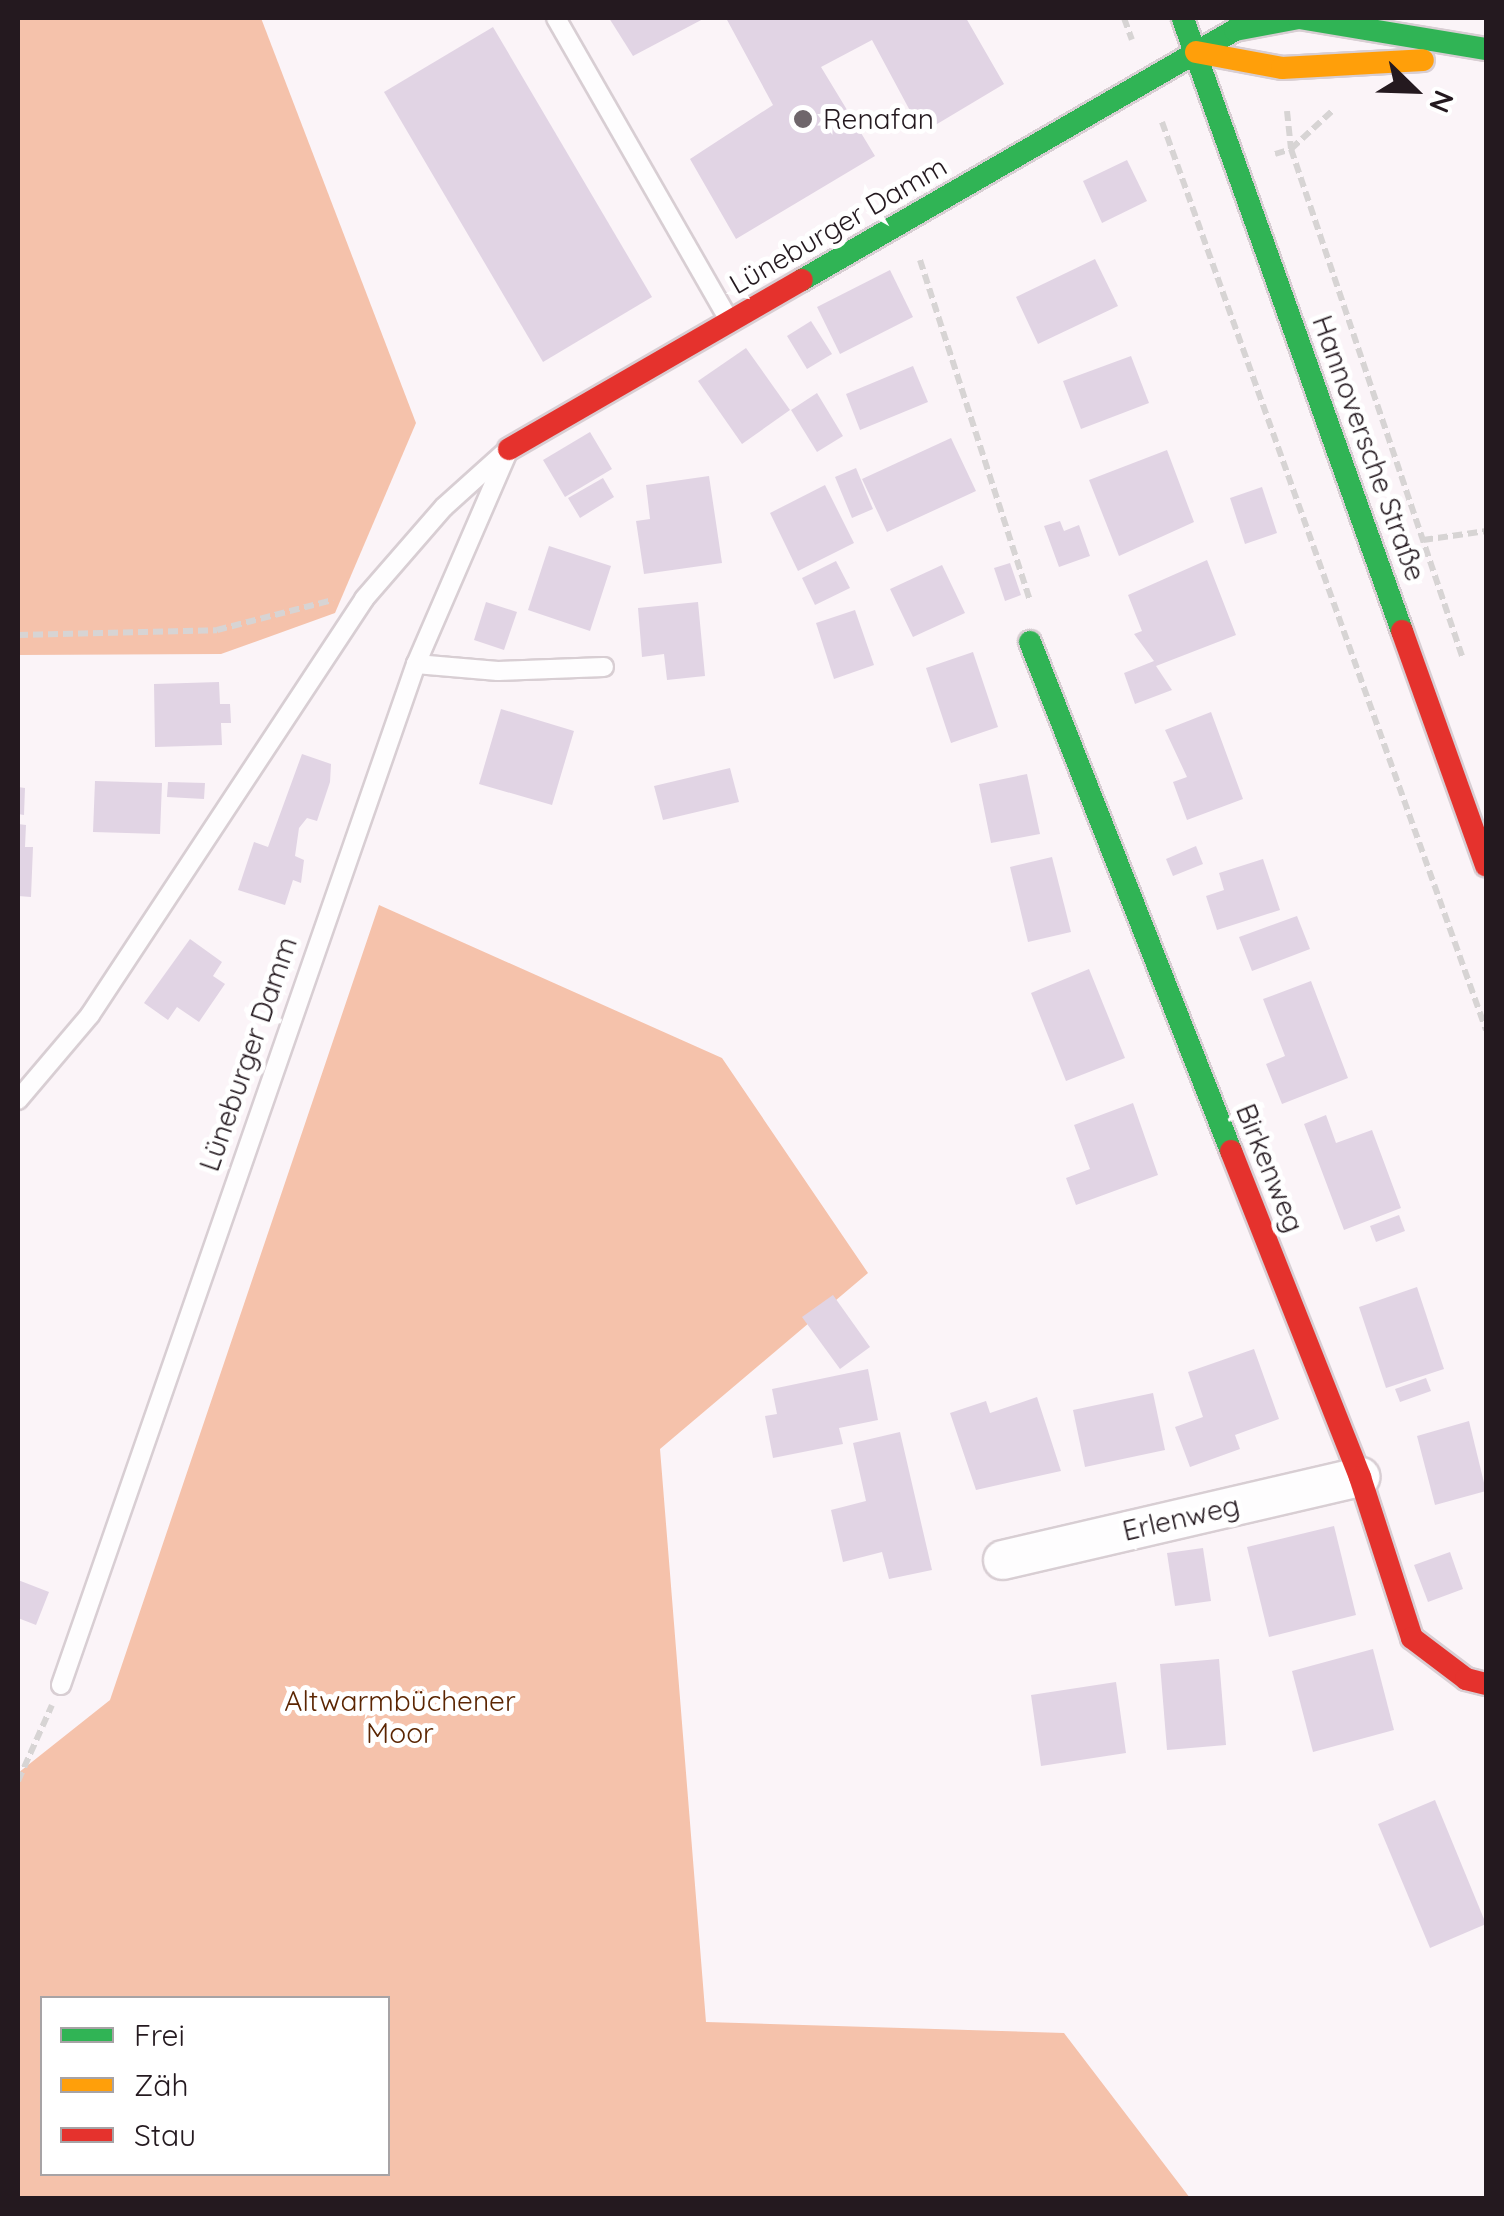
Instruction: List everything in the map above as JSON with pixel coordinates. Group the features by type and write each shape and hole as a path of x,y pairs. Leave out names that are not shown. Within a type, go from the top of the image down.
{"street":[{"name":"Hannoversche Straße","path":"1182,18 1486,865"},
{"name":"Hannoversche Straße","path":"1196,52 1198,18"},
{"name":"Lüneburger Damm","path":"509,448 906,221 1145,77 1235,30 1279,18 1406,34"},
{"path":"1368,18 1406,34 1486,52"},
{"path":"1196,52 1282,68 1486,52"},
{"name":"Birkenweg","path":"1030,642 1360,1476 1412,1638 1466,1678 1486,1684"},
{"name":"Erlenweg","path":"1003,1560 1360,1476"}],"lane":[{"path":"556,18 730,323"},
{"name":"Lüneburger Damm","path":"18,1100 90,1015 364,600 444,507 509,448"},
{"name":"Lüneburger Damm","path":"61,1685 416,664 509,448"},
{"path":"416,664 498,671 604,667"}],"path":[{"path":"1145,77 1486,1030"},
{"path":"1292,148 1469,676"},
{"path":"906,221 1030,584 1030,642"},
{"path":"1423,540 1486,531"},
{"path":"18,635 217,630 312,600 364,600"},
{"path":"18,1781 61,1685"}],"green space":[{"path":"18,18 261,18 416,423 335,613 221,654 18,655"},
{"name":"Altwarmbüchener Moor","path":"379,905 722,1058 868,1273 660,1449 706,2022 1064,2033 1190,2198 18,2198 18,1773 110,1700"}],"building":[{"path":"609,18 705,18 633,56"},
{"name":"Renafan","path":"726,18 966,18 1004,84 922,133 872,40 821,67 875,156 736,239 690,159 773,105"},
{"path":"493,27 652,297 543,362 384,92"},
{"path":"1127,160 1147,201 1102,223 1083,181"},
{"path":"1095,259 1118,306 1038,344 1016,297"},
{"path":"890,270 913,317 840,354 817,307"},
{"path":"811,321 832,354 807,369 787,336"},
{"path":"746,348 790,410 742,444 698,381"},
{"path":"1131,356 1149,403 1081,429 1063,381"},
{"path":"913,366 928,402 860,430 846,394"},
{"path":"817,393 843,436 817,452 791,410"},
{"path":"590,432 612,469 565,497 543,460"},
{"path":"951,438 976,491 887,532 862,479"},
{"path":"1167,450 1194,522 1119,556 1089,480"},
{"path":"856,468 873,509 852,518 835,477"},
{"path":"709,476 722,563 644,574 636,521 650,519 646,485"},
{"path":"603,478 614,497 580,518 568,498"},
{"path":"825,485 854,543 798,571 770,513"},
{"path":"1262,487 1277,533 1245,544 1230,498"},
{"path":"1060,521 1064,531 1079,525 1090,556 1059,567 1044,526"},
{"path":"549,546 611,566 590,631 528,610"},
{"path":"1207,560 1236,635 1156,666 1172,690 1135,704 1124,673 1154,661 1134,634 1142,631 1128,595"},
{"path":"836,561 850,588 815,605 802,578"},
{"path":"1010,563 1021,595 1005,601 994,568"},
{"path":"942,565 965,613 913,637 890,589"},
{"path":"486,602 517,612 504,650 474,640"},
{"path":"698,602 705,676 667,680 664,654 642,657 638,608"},
{"path":"855,610 874,665 834,679 816,623"},
{"path":"973,652 998,727 951,743 926,668"},
{"path":"219,682 220,704 230,704 231,723 221,723 222,745 155,747 154,684"},
{"path":"501,709 574,731 552,805 479,784"},
{"path":"1211,712 1243,799 1187,820 1173,782 1187,777 1165,730"},
{"path":"302,754 331,764 330,782 317,821 307,818 299,828 295,856 304,860 301,883 293,880 285,905 238,890 254,842 268,847"},
{"path":"730,768 739,802 663,820 654,786"},
{"path":"1027,774 1040,834 991,843 979,784"},
{"path":"95,781 162,783 160,834 93,832"},
{"path":"168,782 205,783 204,799 167,797"},
{"path":"18,787 25,788 24,815 18,814"},
{"path":"18,824 26,825 25,847 33,847 31,897 18,896"},
{"path":"1196,846 1203,864 1173,876 1166,859"},
{"path":"1052,857 1071,932 1028,942 1010,867"},
{"path":"1263,859 1280,910 1217,930 1206,896 1224,890 1219,873"},
{"path":"1297,916 1310,949 1252,971 1239,937"},
{"path":"190,939 222,962 213,976 225,984 199,1022 177,1007 168,1020 144,1003"},
{"path":"1089,969 1125,1058 1066,1081 1031,993"},
{"path":"1311,981 1348,1078 1282,1104 1266,1064 1285,1056 1263,999"},
{"path":"1133,1103 1158,1175 1076,1205 1066,1178 1090,1169 1074,1125"},
{"path":"1326,1115 1336,1143 1372,1130 1401,1208 1344,1230 1304,1124"},
{"path":"1399,1215 1405,1231 1376,1242 1370,1226"},
{"path":"1417,1287 1444,1369 1386,1388 1359,1307"},
{"path":"833,1295 870,1347 840,1369 802,1317"},
{"path":"1254,1349 1279,1419 1235,1435 1240,1449 1190,1467 1175,1427 1203,1417 1188,1372"},
{"path":"868,1369 878,1420 839,1428 843,1444 773,1458 765,1416 777,1414 772,1389"},
{"path":"1426,1378 1431,1391 1400,1402 1395,1389"},
{"path":"1153,1393 1165,1450 1085,1467 1073,1410"},
{"path":"1037,1397 1061,1471 976,1490 950,1413 986,1401 990,1413"},
{"path":"1469,1421 1486,1491 1435,1505 1417,1436"},
{"path":"900,1432 932,1570 889,1579 882,1552 843,1562 831,1510 866,1501 853,1443"},
{"path":"1334,1526 1356,1615 1269,1637 1247,1547"},
{"path":"1203,1548 1211,1601 1175,1606 1167,1553"},
{"path":"1450,1552 1463,1589 1428,1602 1414,1565"},
{"path":"18,1580 49,1592 36,1625 18,1618"},
{"path":"1373,1649 1394,1730 1313,1752 1292,1671"},
{"path":"1219,1659 1226,1745 1167,1750 1160,1664"},
{"path":"1116,1682 1126,1753 1041,1766 1031,1695"},
{"path":"1435,1800 1486,1924 1430,1948 1378,1824"}],"traffic: fast":[{"path":"802,280 1235,30 1299,18 1486,49"},
{"path":"1183,19 1402,631"},
{"path":"1030,642 1231,1151"}],"traffic: slow":[{"path":"1196,52 1282,68 1423,60"}],"traffic: jam":[{"path":"509,449 802,280"},
{"path":"1402,631 1486,865"},
{"path":"1231,1151 1360,1477 1412,1638 1466,1679 1486,1684"}],"place":[{"name":"Renafan","path":"803,119"}]}
